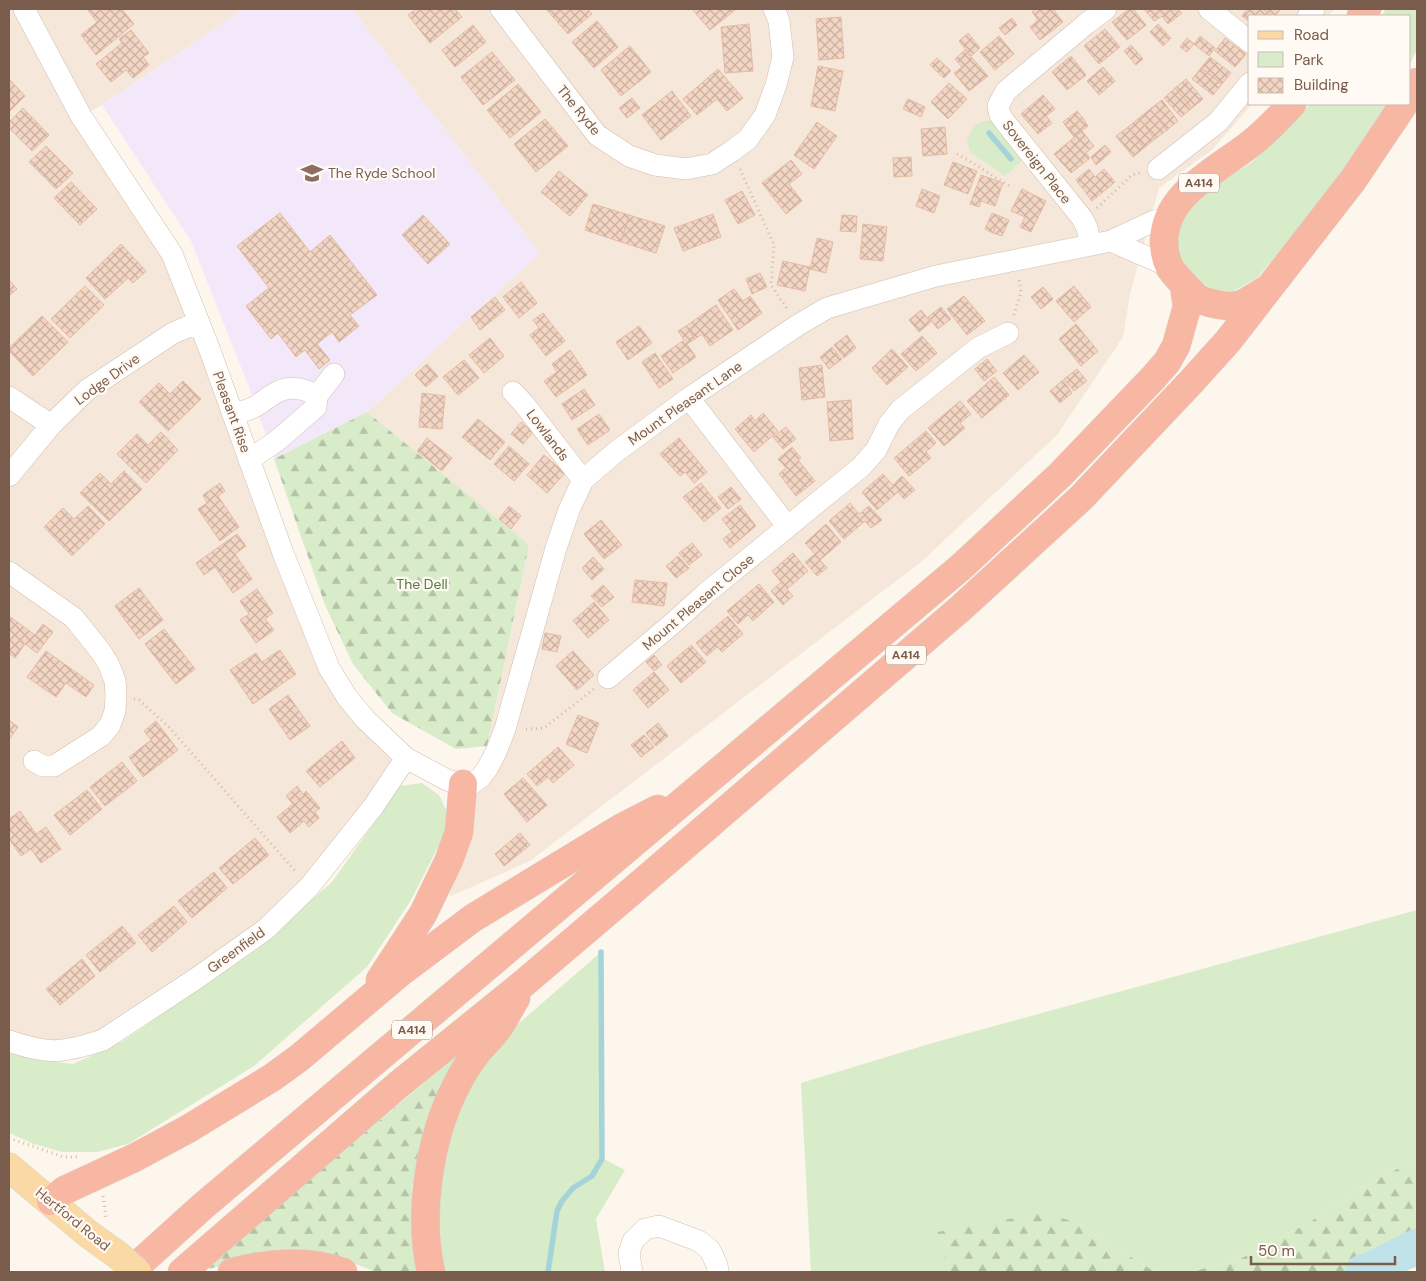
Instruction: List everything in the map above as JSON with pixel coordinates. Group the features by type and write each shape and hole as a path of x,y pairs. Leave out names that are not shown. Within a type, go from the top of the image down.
{"highway":[{"name":"A414","path":"129,1267 961,566 1060,475 1153,378 1167,362 1176,346 1187,307 1177,276 1164,250 1164,234 1167,219 1174,206 1182,196 1247,147 1291,105"},
{"name":"A414","path":"182,1272 398,1085 524,983 961,608 1081,498 1228,341 1353,180 1403,105"},
{"name":"A414","path":"1177,276 1199,300 1219,305 1239,305 1269,288"},
{"path":"365,1002 423,914 449,860 458,832 463,784"},
{"name":"A414","path":"51,1201 65,1190 134,1158 188,1129 273,1077 299,1058 401,972 474,918 621,828 695,791"},
{"name":"A414","path":"431,1272 425,1216 430,1168 440,1124 456,1086 477,1053 500,1026 524,983"},
{"path":"232,1272 290,1263 316,1265 343,1272"}],"main road":[{"name":"Hertford Road","path":"9,1167 129,1267"}],"street":[{"name":"Pleasant Rise","path":"24,9 82,116 172,254 199,322 282,553 329,668 347,697 365,719 406,758 447,780 463,784"},
{"name":"The Ryde","path":"501,9 597,135 629,156 656,165 686,169 712,164 732,151 748,139 765,115 776,84 782,57 779,21 774,9"},
{"name":"Sovereign Place","path":"1101,243 1087,228 1082,218 1005,122 1000,115 998,106 1006,91 1080,16 1106,9"},
{"path":"1208,9 1248,40"},
{"path":"1158,169 1218,122 1248,86"},
{"name":"Mount Pleasant Lane","path":"463,784 473,783 481,777 496,752 506,729 556,548 582,480 617,451 689,398 798,325 827,308 936,276 1101,243 1154,221 1167,219"},
{"path":"1101,243 1177,276"},
{"name":"Lodge Drive","path":"9,476 51,425 87,390 172,333 199,322"},
{"name":"Mount Pleasant Close","path":"608,678 674,623 705,594 861,467 876,450 889,424 900,410 978,348 1008,334"},
{"path":"249,460 278,440 316,407 317,396 334,374"},
{"path":"233,415 256,406 274,393 285,388 309,391 317,396"},
{"name":"Lowlands","path":"512,392 524,404 582,480"},
{"path":"9,397 51,425"},
{"path":"689,398 787,526"},
{"path":"9,572 74,618 101,652 109,665 115,681 115,711 110,725 101,736 54,766 43,766 34,761"},
{"name":"Greenfield","path":"9,1041 42,1051 55,1052 71,1050 103,1040 197,978 266,929 309,887 373,807 406,758"},
{"path":"632,1272 629,1253 633,1241 644,1229 659,1226 700,1241 710,1250 718,1272"}],"path":[{"path":"732,151 774,245 771,285 798,325"},
{"path":"957,154 976,164 997,180 1012,187"},
{"path":"1082,218 1095,210 1132,175 1158,169"},
{"path":"1008,334 1021,292 1015,260"},
{"path":"506,729 544,728 608,678"},
{"path":"116,694 139,700 169,727 309,887"},
{"path":"9,1138 64,1157 81,1157"},
{"path":"102,1189 106,1220"}],"shaded area":[{"path":"9,9 244,9 102,105 82,116 172,254 329,668 406,758 309,887 103,1040 9,1041"},
{"name":"The Ryde School","path":"244,9 352,9 540,253 367,412 274,459 249,387 191,241 102,105"},
{"path":"352,9 1335,9 1329,15 1248,15 1248,105 1251,105 1212,150 1159,188 1130,294 1123,337 1057,435 921,562 530,861 449,897 487,746 529,546 367,412 540,253"}],"green space":[{"path":"1386,9 1417,9 1417,50 1411,61 1411,15 1382,15"},
{"path":"1309,105 1386,105 1340,174 1298,230 1258,277 1233,292 1214,290 1195,280 1183,266 1176,247 1177,229 1191,206 1213,186 1251,163"},
{"path":"993,120 1023,160 1005,176 970,152 967,140 976,125"},
{"name":"The Dell","path":"367,412 529,545 487,746 456,749 392,713 353,664 325,605 274,459"},
{"path":"422,783 439,795 447,812 444,835 411,900 367,967 254,1066 128,1144 97,1152 62,1152 34,1144 9,1133 9,1053 34,1059 73,1064 123,1041 251,953 332,882 400,786"},
{"path":"1417,910 1417,1159 1364,1186 1310,1222 1238,1260 1190,1272 1155,1272 1075,1222 980,1225 938,1232 949,1272 811,1272 801,1083 929,1044"},
{"path":"601,952 602,1158 625,1170 596,1219 605,1272 441,1272 439,1168 469,1086 510,1031"},
{"path":"465,1048 435,1107 412,1187 416,1266 418,1272 376,1272 325,1252 273,1254 203,1270"},
{"path":"1417,1159 1417,1267 1402,1272 1190,1272 1238,1260 1310,1222 1364,1186"},
{"path":"1044,1213 1075,1222 1155,1272 949,1272 937,1232"}],"building":[{"path":"87,9 122,9 134,24 96,55 81,35 97,22"},
{"path":"416,9 455,9 462,17 430,43 408,15"},
{"path":"546,9 588,9 592,14 568,34"},
{"path":"692,9 734,9 735,10 710,30"},
{"path":"1036,9 1053,9 1063,22 1040,40 1030,27 1038,20 1032,12"},
{"path":"1129,9 1133,9 1146,25 1127,40 1112,22"},
{"path":"1144,9 1178,9 1182,13 1168,24 1162,16 1154,21"},
{"path":"1247,9 1263,9 1272,15 1248,15 1248,20 1242,16"},
{"path":"1263,9 1281,9 1276,15 1272,15"},
{"path":"841,17 844,58 819,60 816,19"},
{"path":"1012,18 1017,25 1005,35 999,28"},
{"path":"597,21 618,47 594,68 572,42"},
{"path":"749,24 753,71 725,73 721,27"},
{"path":"1158,24 1171,38 1163,46 1150,32"},
{"path":"473,25 486,42 455,67 442,50"},
{"path":"1105,29 1120,47 1099,64 1084,46"},
{"path":"131,30 149,53 143,57 149,65 133,78 126,70 111,82 96,64 122,43 119,39"},
{"path":"968,33 980,48 971,56 959,41"},
{"path":"999,36 1014,54 995,70 980,52"},
{"path":"1200,36 1215,48 1209,56 1194,44"},
{"path":"1187,38 1194,44 1187,52 1180,47"},
{"path":"1225,38 1246,54 1235,67 1215,51"},
{"path":"1131,45 1143,59 1136,65 1124,51"},
{"path":"630,46 651,72 621,96 601,70"},
{"path":"965,50 988,76 969,91 954,73 962,67 955,59"},
{"path":"492,52 515,80 483,105 461,77"},
{"path":"1071,56 1086,75 1067,90 1052,72"},
{"path":"1210,57 1231,73 1222,84 1201,68"},
{"path":"937,58 951,71 944,78 930,65"},
{"path":"818,66 843,71 835,111 811,106"},
{"path":"1103,67 1115,81 1107,88 1095,74"},
{"path":"1201,68 1222,84 1213,95 1192,79"},
{"path":"718,69 743,98 727,111 717,99 697,115 683,99"},
{"path":"1095,74 1107,88 1099,95 1087,81"},
{"path":"9,79 25,96 9,112"},
{"path":"1186,79 1203,99 1192,108 1175,88"},
{"path":"949,83 967,99 948,119 931,102"},
{"path":"518,84 541,112 510,138 487,110"},
{"path":"1175,88 1192,108 1181,117 1164,98"},
{"path":"672,91 691,116 661,140 642,115"},
{"path":"1043,95 1055,109 1046,116 1052,123 1038,134 1021,114"},
{"path":"632,98 640,108 627,118 619,108"},
{"path":"908,99 925,107 921,117 903,109"},
{"path":"1162,100 1178,121 1167,130 1150,109"},
{"path":"23,108 49,135 32,151 9,128 9,122"},
{"path":"1150,109 1167,130 1155,139 1139,118"},
{"path":"1077,111 1083,118 1068,129 1063,122"},
{"path":"1083,118 1088,126 1074,137 1068,129"},
{"path":"1139,118 1155,139 1144,148 1128,127"},
{"path":"545,119 568,146 536,172 514,144"},
{"path":"817,122 837,136 814,169 794,155"},
{"path":"945,127 947,154 923,156 921,129"},
{"path":"1128,127 1144,148 1133,157 1116,136"},
{"path":"1082,131 1094,146 1086,153 1090,158 1071,173 1054,154"},
{"path":"1105,145 1111,152 1096,165 1091,157"},
{"path":"46,146 73,173 56,189 29,162"},
{"path":"911,157 912,176 894,177 893,158"},
{"path":"791,160 802,174 789,184 802,201 786,214 762,183"},
{"path":"953,162 977,171 968,194 944,185"},
{"path":"1089,169 1095,177 1104,169 1115,182 1092,201 1076,180"},
{"path":"559,171 588,195 570,216 541,192"},
{"path":"981,175 1003,183 995,206 981,201 979,207 970,204"},
{"path":"71,182 97,209 80,225 54,198"},
{"path":"922,189 940,196 934,213 916,206"},
{"path":"1022,189 1046,201 1031,232 1020,227 1025,217 1011,211"},
{"path":"742,191 755,215 738,224 725,200"},
{"path":"593,204 629,215 621,242 585,230"},
{"path":"280,213 310,252 330,235 377,295 350,315 359,326 339,342 332,332 317,344 330,360 319,369 305,350 296,357 278,333 271,339 246,306 269,288 237,246"},
{"path":"992,213 1000,216 993,233 985,229"},
{"path":"713,214 721,237 683,251 674,228"},
{"path":"423,215 450,244 428,264 402,235"},
{"path":"629,215 665,226 656,253 621,242"},
{"path":"842,215 857,216 856,232 840,231"},
{"path":"1000,216 1009,220 1002,236 993,233"},
{"path":"863,224 887,227 883,261 860,259"},
{"path":"817,238 833,242 826,273 810,269"},
{"path":"121,244 146,271 133,283 128,278 105,299 86,278"},
{"path":"783,261 810,267 805,291 777,285"},
{"path":"760,273 767,287 752,294 746,279"},
{"path":"9,280 17,289 9,296"},
{"path":"521,282 537,303 519,318 503,297"},
{"path":"85,286 104,305 70,338 51,319"},
{"path":"1074,286 1091,307 1074,322 1056,301"},
{"path":"1043,287 1053,299 1041,309 1031,297"},
{"path":"734,289 743,301 750,296 762,313 738,330 718,300"},
{"path":"964,296 985,321 967,335 947,309"},
{"path":"495,297 505,310 480,330 471,317"},
{"path":"716,305 733,330 710,346 702,334 695,339 686,326"},
{"path":"941,307 951,319 938,329 928,317"},
{"path":"921,310 931,322 919,332 909,320"},
{"path":"543,313 565,341 546,356 530,335 539,328 533,320"},
{"path":"42,316 68,342 33,376 9,351 9,348"},
{"path":"1076,324 1098,351 1081,366 1059,339"},
{"path":"639,326 652,343 628,360 616,342"},
{"path":"686,326 695,339 687,344 696,357 673,373 661,356 684,340 678,331"},
{"path":"847,335 856,348 844,358 834,345"},
{"path":"922,336 937,353 916,371 901,354"},
{"path":"490,338 504,356 484,373 469,355"},
{"path":"832,347 842,359 829,369 820,357"},
{"path":"892,349 908,367 887,385 872,368"},
{"path":"570,350 587,375 556,397 544,381 557,372 552,364"},
{"path":"655,353 673,379 659,388 642,362"},
{"path":"1024,355 1039,372 1018,390 1003,373"},
{"path":"987,359 997,371 984,381 975,369"},
{"path":"464,360 479,378 458,395 443,377"},
{"path":"427,364 438,376 426,387 415,375"},
{"path":"822,365 825,397 802,400 799,368"},
{"path":"1077,369 1087,381 1074,391 1064,379"},
{"path":"994,377 1009,395 982,418 967,401"},
{"path":"1063,380 1072,393 1060,403 1050,391"},
{"path":"183,381 201,399 168,431 139,402 159,383 170,394"},
{"path":"584,389 595,405 572,420 562,404"},
{"path":"422,393 445,396 442,429 419,427"},
{"path":"851,400 853,439 830,441 827,402"},
{"path":"960,401 971,414 960,423 965,428 944,446 928,428"},
{"path":"763,413 778,431 754,452 735,429 751,415 755,421"},
{"path":"599,414 610,430 588,445 577,429"},
{"path":"478,419 505,442 490,460 462,437"},
{"path":"521,422 533,432 523,444 511,434"},
{"path":"786,427 796,439 783,449 773,437"},
{"path":"926,431 936,443 926,452 931,458 909,476 894,458"},
{"path":"161,432 178,450 146,483 117,454 137,434 148,445"},
{"path":"427,438 452,458 442,471 417,451"},
{"path":"679,438 707,472 694,483 685,472 680,476 660,454"},
{"path":"509,446 529,464 514,481 494,464"},
{"path":"792,447 801,458 798,460 815,481 796,496 779,474 786,468 778,459"},
{"path":"544,455 565,473 547,493 527,475"},
{"path":"124,471 142,489 109,521 80,493 100,473 111,484"},
{"path":"883,474 893,485 902,476 915,490 904,499 898,492 877,510 862,492"},
{"path":"220,483 225,491 218,496 239,527 220,541 198,509 207,503 203,495"},
{"path":"701,483 721,508 704,522 683,497"},
{"path":"731,487 741,499 728,509 718,497"},
{"path":"850,503 859,514 869,506 882,520 871,528 865,521 844,539 829,521"},
{"path":"740,505 756,526 730,548 723,539 732,532 722,519"},
{"path":"88,506 105,524 72,556 44,527 63,508 74,519"},
{"path":"509,506 521,516 511,529 499,519"},
{"path":"601,520 622,545 604,559 584,534"},
{"path":"826,524 841,542 820,560 827,568 817,576 805,562 815,554 805,543"},
{"path":"237,534 246,546 235,554 252,579 233,593 215,567 204,575 196,563"},
{"path":"692,543 702,555 689,565 679,553"},
{"path":"793,553 808,571 787,589 793,596 783,605 771,591 781,582 772,571"},
{"path":"678,556 689,568 676,578 666,566"},
{"path":"593,557 604,569 592,580 582,568"},
{"path":"635,580 667,583 664,606 632,602"},
{"path":"759,584 774,602 753,621 748,615 738,624 727,611"},
{"path":"603,585 614,597 602,607 591,596"},
{"path":"139,588 163,620 139,639 115,606"},
{"path":"257,589 273,613 265,619 274,630 256,643 240,620 249,614 240,601"},
{"path":"594,602 609,620 588,638 573,621"},
{"path":"9,616 35,635 43,624 53,632 37,653 25,644 15,658 9,653"},
{"path":"728,616 743,634 722,652 717,647 707,656 696,643"},
{"path":"164,629 195,669 176,684 145,644"},
{"path":"545,633 561,636 557,652 542,649"},
{"path":"691,645 706,662 681,683 667,666"},
{"path":"280,650 296,674 253,704 230,670 256,653 262,662"},
{"path":"46,651 94,685 86,697 66,683 56,697 27,677"},
{"path":"573,651 594,675 577,690 556,666"},
{"path":"654,655 662,665 654,671 646,662"},
{"path":"654,672 669,690 648,708 633,690"},
{"path":"288,695 310,726 290,740 269,709"},
{"path":"578,715 599,723 587,753 566,744"},
{"path":"9,720 18,727 9,740"},
{"path":"156,721 178,750 143,777 129,757 151,740 144,731"},
{"path":"658,723 668,736 656,746 646,733"},
{"path":"644,735 654,747 641,757 631,745"},
{"path":"342,741 355,758 320,787 306,771"},
{"path":"558,747 574,765 553,783 548,777 537,786 527,774"},
{"path":"122,762 137,781 105,806 90,787"},
{"path":"523,778 547,805 527,822 504,794"},
{"path":"297,786 303,794 306,791 320,808 315,812 319,818 309,827 304,821 290,833 277,817 293,804 286,796"},
{"path":"87,790 102,809 70,835 54,815"},
{"path":"20,811 36,834 46,827 61,849 41,863 31,849 21,856 9,839 9,819"},
{"path":"520,833 530,845 504,866 495,854"},
{"path":"255,838 269,855 233,884 219,868"},
{"path":"214,872 227,888 192,918 178,901"},
{"path":"174,906 187,922 152,952 138,935"},
{"path":"122,926 136,943 100,972 86,955"},
{"path":"82,959 95,976 60,1005 46,989"}],"waterway":[{"path":"989,133 1011,159"},
{"path":"548,1272 557,1211 562,1201 573,1188 592,1176 602,1159 601,952"},
{"path":"1362,1272 1374,1268 1417,1246"}],"place":[{"name":"The Ryde School","path":"312,173"}]}
